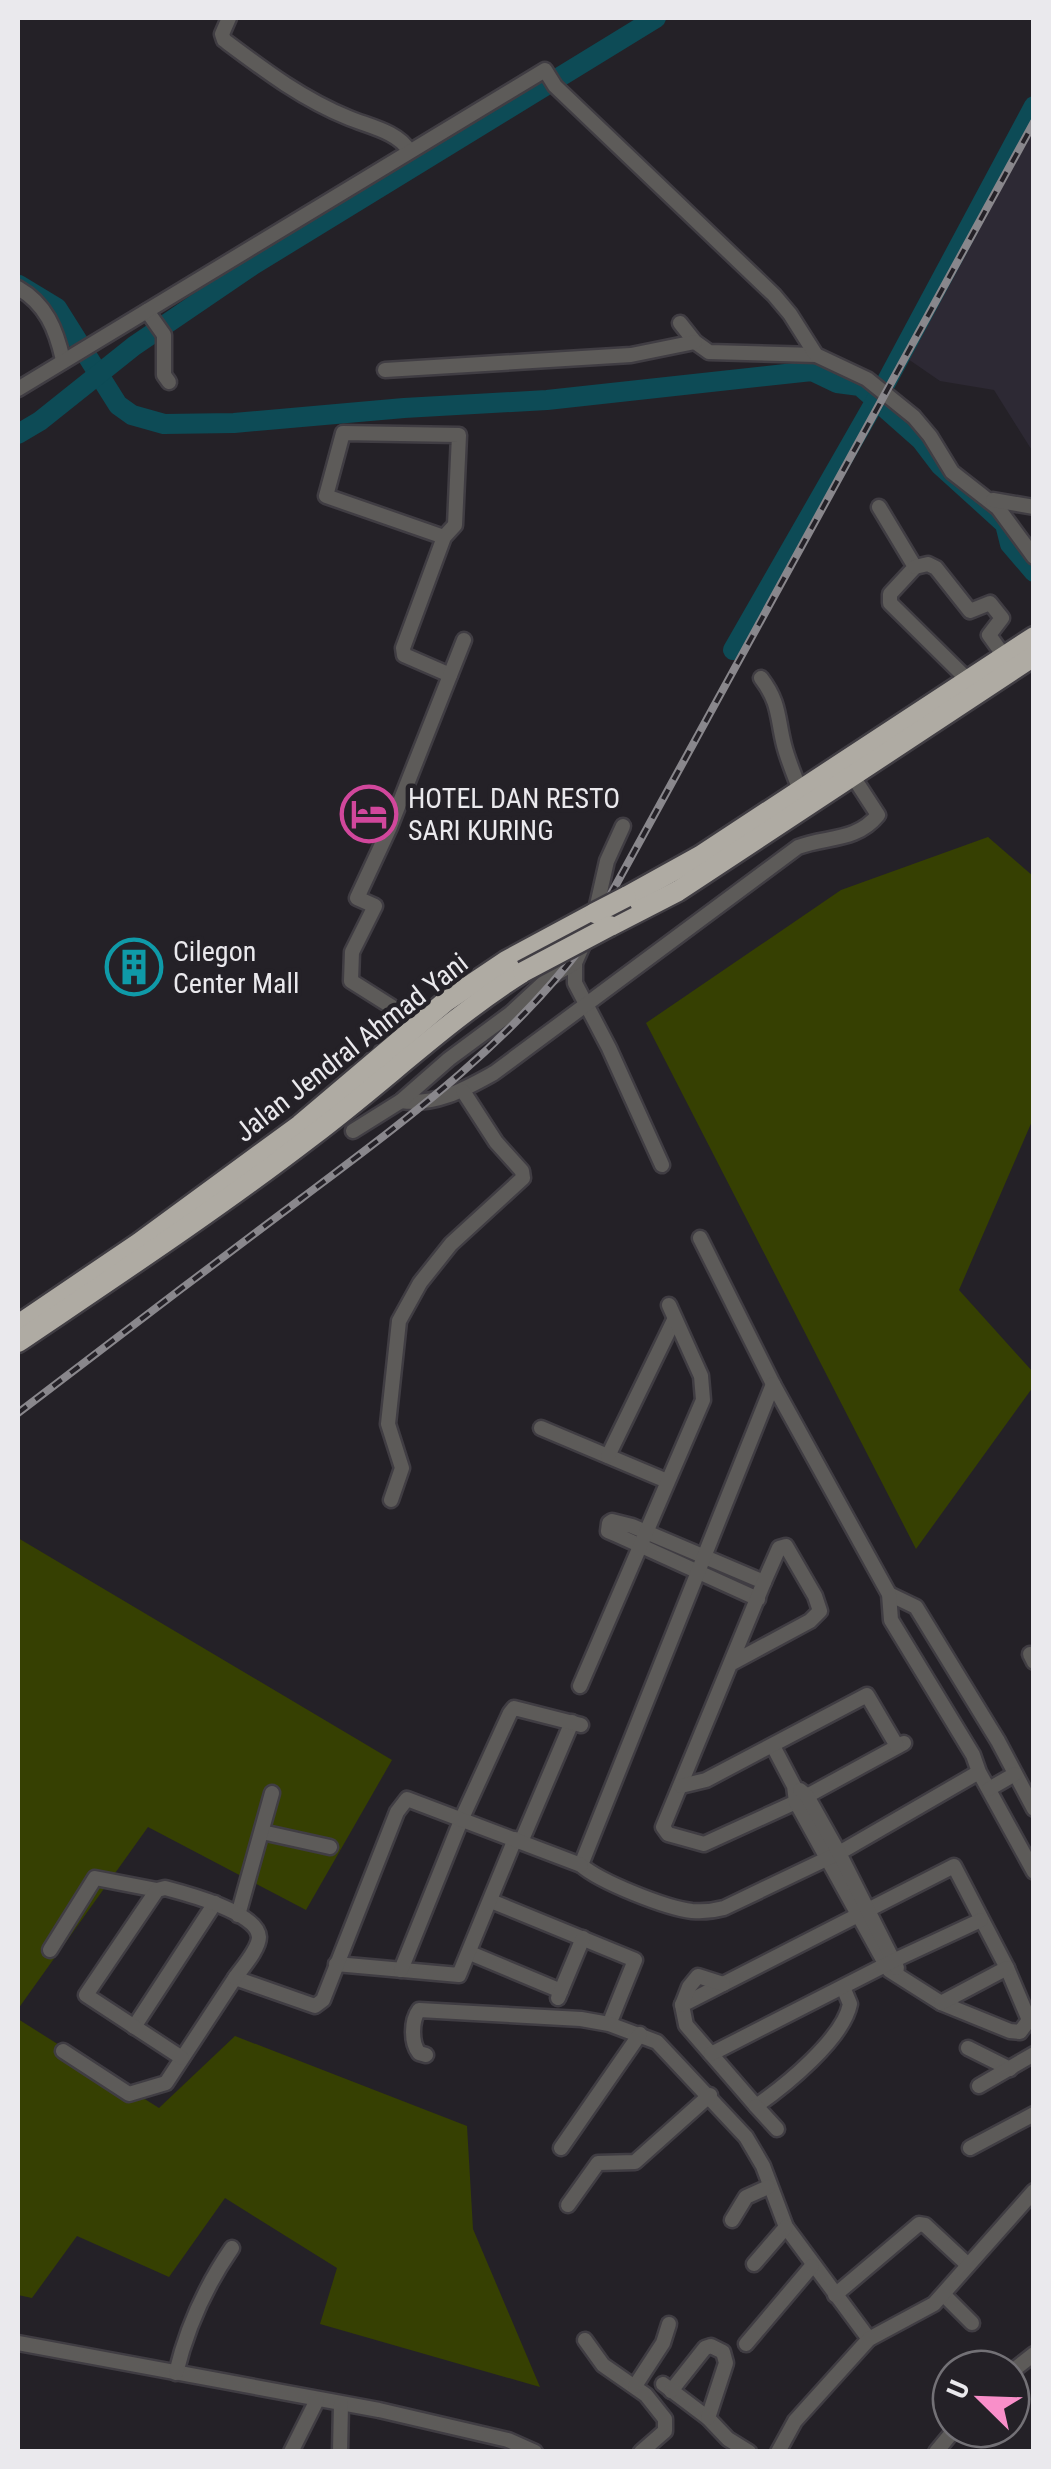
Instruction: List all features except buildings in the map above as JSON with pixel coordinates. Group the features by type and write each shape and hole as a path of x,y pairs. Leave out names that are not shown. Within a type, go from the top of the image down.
{"highway":[{"name":"Jalan Jendral Ahmad Yani","path":"18,1325 140,1243 300,1125 418,1024 478,979 700,856 1034,637"},
{"name":"Jalan Jendral Ahmad Yani","path":"18,1342 165,1243 314,1135 454,1019 523,972 678,890 1034,656"}],"street":[{"path":"229,18 222,34 224,40 286,87 397,138 408,151"},
{"path":"18,389 89,345 155,323 408,151 545,70 551,81 774,295 816,355"},
{"path":"18,288 45,310 65,359"},
{"path":"155,323 164,376 169,382"},
{"path":"680,324 709,352 816,355 867,379 914,418 952,472 988,498 1013,524 1034,557"},
{"path":"384,370 631,355 695,342"},
{"path":"444,537 326,496 343,433 460,435 455,524 444,537 404,648 404,655 411,660 450,676"},
{"path":"988,498 1034,507"},
{"path":"879,507 915,568"},
{"path":"968,680 890,603 890,594 915,568 925,564 936,568 970,611 990,603 996,606 1002,618 989,635 1004,656"},
{"path":"418,1024 351,981 352,952 375,906 358,898 464,640"},
{"path":"761,678 780,712 784,745 800,792"},
{"path":"401,1101 427,1102 463,1091 494,1073 798,848 852,834 873,821 878,814 852,775"},
{"path":"623,826 607,861 600,902 575,964 575,983 610,1048 662,1166"},
{"path":"353,1131 401,1101 550,977 575,964"},
{"path":"391,1500 402,1468 388,1424 399,1321 420,1282 451,1244 523,1178 522,1171 496,1142 463,1091"},
{"path":"700,1238 773,1384 890,1594 891,1620 973,1755 978,1772 1034,1872"},
{"path":"580,1686 704,1392 701,1376 671,1313 608,1456"},
{"path":"581,1865 773,1384"},
{"path":"541,1428 668,1481"},
{"path":"642,1539 704,1556 764,1582"},
{"path":"642,1539 697,1572 758,1599"},
{"path":"680,1786 706,1780 868,1695 900,1745 802,1799 704,1844 663,1830 680,1786 732,1664 764,1582 779,1548 786,1546 816,1596 820,1611 810,1621 732,1664"},
{"path":"890,1594 916,1607 1034,1808"},
{"path":"891,1620 916,1607"},
{"path":"336,1964 401,1970 459,1975 576,1723 514,1708 462,1818 401,1970"},
{"path":"973,1755 998,1741"},
{"path":"773,1746 834,1855 865,1914 892,1966 940,2004 1010,2032 1027,2027 1028,2016 957,1864 865,1914 723,1984 698,1976 682,2005 686,2025 777,2130"},
{"path":"235,1978 315,2006 324,2000 402,1802 412,1799 581,1865 593,1874 665,1904 709,1912 834,1855 978,1772"},
{"path":"989,1789 1015,1774"},
{"path":"238,1915 272,1793"},
{"path":"262,1832 330,1846"},
{"path":"50,1950 95,1878 164,1888 215,1902 238,1915 259,1935 166,2083 129,2094 64,2051"},
{"path":"157,1890 86,1995 182,2058"},
{"path":"491,1901 635,1960 612,2017"},
{"path":"134,2027 215,1902"},
{"path":"712,2054 982,1920"},
{"path":"470,1953 559,1995 582,1938"},
{"path":"940,2004 1006,1968"},
{"path":"756,2106 792,2078 841,2025 850,2004 844,1987"},
{"path":"426,2055 414,2046 415,2014 419,2010 581,2019 657,2042 746,2137 763,2166 786,2227 868,2339"},
{"path":"561,2148 640,2034"},
{"path":"968,2048 1010,2068"},
{"path":"979,2086 1034,2054"},
{"path":"568,2205 592,2167 605,2161 634,2162 710,2095"},
{"path":"970,2148 1034,2114"},
{"path":"732,2220 746,2197 768,2187"},
{"path":"778,2452 795,2421 868,2339 922,2313 944,2295 1034,2191"},
{"path":"835,2296 918,2224 925,2225 968,2265"},
{"path":"754,2264 786,2227"},
{"path":"176,2373 196,2310 232,2248"},
{"path":"746,2344 812,2266"},
{"path":"944,2295 972,2323"},
{"path":"635,2386 663,2343 669,2324"},
{"path":"585,2340 610,2372 646,2395 667,2425 665,2432 641,2452"},
{"path":"18,2343 429,2420 535,2452"},
{"path":"708,2418 726,2363 723,2352 712,2346 705,2348 667,2388 749,2452"},
{"path":"290,2452 317,2400"},
{"path":"340,2452 341,2404"}],"shaded area":[{"path":"1033,130 1034,452 994,390 940,381 908,359"}],"green space":[{"path":"988,837 1033,876 1033,1119 959,1290 1033,1372 1033,1387 916,1549 646,1023 841,890"},
{"path":"18,1538 392,1760 306,1910 148,1827 18,2009"},
{"path":"18,2019 159,2108 235,2036 467,2126 473,2229 540,2387 320,2324 337,2268 225,2198 169,2277 77,2236 32,2298 18,2295"}],"waterway":[{"path":"18,434 134,346 253,265 656,18"},
{"path":"882,390 1034,106"},
{"path":"19,285 57,308 118,405 132,415 164,424 234,423 547,400 812,371 837,383 860,386 921,440 940,465 1005,524 1010,544 1034,572"},
{"path":"733,650 879,395"}],"railway":[{"path":"18,1413 452,1081 521,1017 583,945 1034,122"}],"place":[{"name":"HOTEL DAN RESTO SARI KURING","path":"369,814"},
{"name":"Cilegon Center Mall","path":"134,967"}]}
